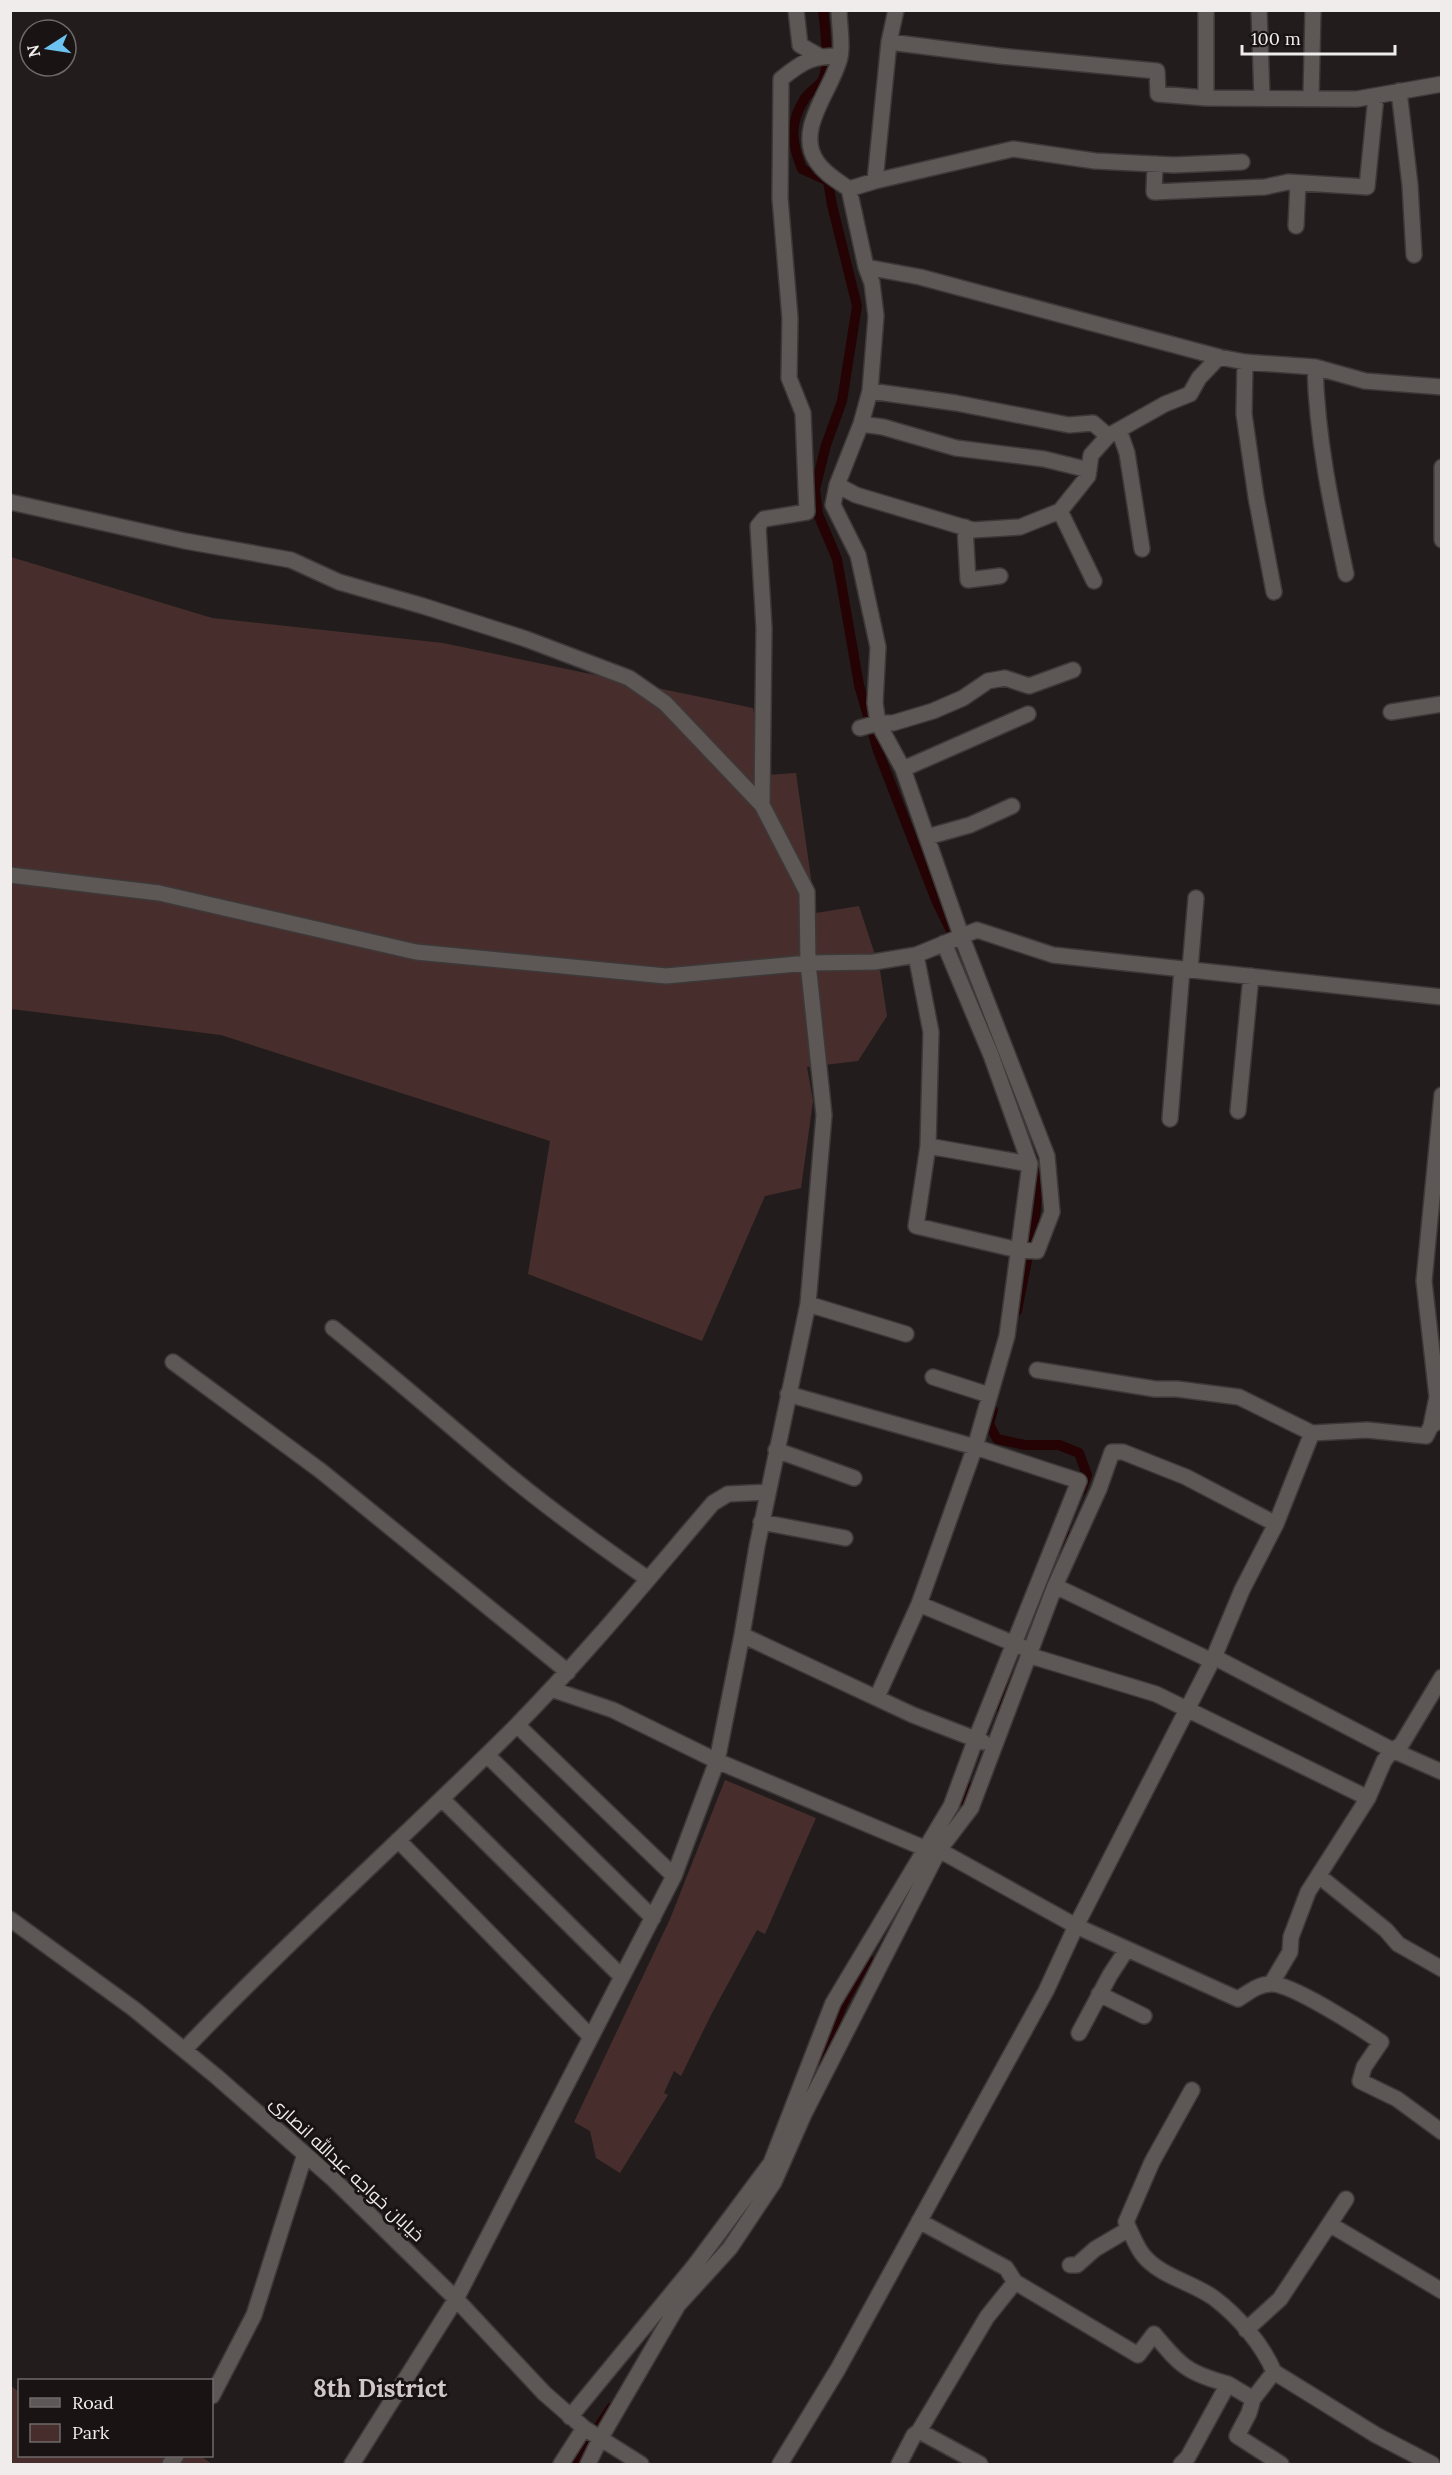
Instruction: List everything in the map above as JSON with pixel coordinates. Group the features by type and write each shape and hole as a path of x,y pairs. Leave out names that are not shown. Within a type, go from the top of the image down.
{"street":[{"path":"796,10 800,45 819,56"},
{"path":"839,10 840,56 811,127 811,143 815,160 825,171 849,189 866,267 872,283 876,316 870,391 861,424 837,485 833,506 858,555 878,647 875,703 878,723 903,769 961,935 1047,1156 1052,1212 1037,1251 1018,1250 916,1226 928,1146 931,1032 916,955"},
{"path":"875,180 889,42 896,10"},
{"path":"1206,10 1206,98"},
{"path":"1259,10 1262,98"},
{"path":"1311,98 1313,10"},
{"path":"889,42 1000,56 1157,70 1158,94 1206,98 1357,99 1442,84"},
{"path":"807,512 803,413 789,378 790,318 780,188 781,90 782,79 801,62 819,56 840,56"},
{"path":"1399,91 1410,185 1414,255"},
{"path":"1155,164 1154,192 1265,187 1288,182 1367,187 1376,96"},
{"path":"849,189 875,180 1013,149 1095,161 1155,164 1242,162"},
{"path":"1296,226 1298,183"},
{"path":"866,267 920,277 1219,357 1245,362 1315,367 1365,381 1442,387"},
{"path":"837,485 856,495 973,530 1020,527 1060,511 1088,476 1091,455 1114,433 1165,404 1190,394 1199,378 1219,357"},
{"path":"1245,362 1244,414 1256,497 1274,592"},
{"path":"1315,367 1316,415 1328,494 1346,574"},
{"path":"870,391 956,403 1069,425 1093,423 1114,433 1127,453 1142,549"},
{"path":"861,424 883,427 956,448 1044,459 1089,470"},
{"path":"1441,536 1442,467"},
{"path":"10,502 185,541 291,560 339,582 526,639 629,678 665,703 762,806 807,892 808,963 824,1115 808,1304 776,1450 717,1761 674,1876 456,2299 352,2464"},
{"path":"762,806 764,628 758,526 764,519 833,506"},
{"path":"1060,511 1094,581"},
{"path":"965,527 968,580 1000,576"},
{"path":"860,728 878,723 893,723 933,711 963,698 988,681 1005,678 1029,686 1073,670"},
{"path":"1391,712 1442,704"},
{"path":"903,769 1028,714"},
{"path":"927,837 970,825 1012,806"},
{"path":"10,875 159,893 416,952 666,976 808,963 874,962 916,955 977,930 1053,955 1442,997"},
{"path":"1170,1119 1196,898"},
{"path":"877,1697 919,1604 975,1448 1006,1336 1030,1164 991,1055 944,943"},
{"path":"1238,1111 1251,976"},
{"path":"1037,1370 1155,1389 1177,1389 1239,1398 1312,1433 1366,1430 1426,1436 1436,1422 1437,1397 1424,1281 1442,1095"},
{"path":"928,1146 1030,1164"},
{"path":"808,1304 906,1334"},
{"path":"333,1328 392,1375 513,1479 648,1580"},
{"path":"173,1362 321,1471 568,1672"},
{"path":"933,1377 989,1395"},
{"path":"788,1394 975,1448 1099,1489"},
{"path":"780,2464 838,2369 1046,1991 1076,1926 1213,1659 1242,1590 1276,1524 1312,1433"},
{"path":"776,1450 854,1478"},
{"path":"570,2417 695,2265 771,2163 833,2003 932,1849 971,1808 1055,1586 1099,1489 1112,1452 1123,1452 1186,1477 1276,1524"},
{"path":"588,2464 600,2439 678,2305 730,2248 774,2182 804,2114 951,1806 1079,1481"},
{"path":"184,2050 249,1982 517,1725 568,1672 714,1503 729,1494 768,1492"},
{"path":"762,1522 845,1538"},
{"path":"1055,1586 1213,1659 1392,1750 1442,1772"},
{"path":"919,1604 1014,1643 1031,1653 1156,1694 1188,1707 1368,1798"},
{"path":"742,1635 913,1715 975,1741 996,1745"},
{"path":"1271,1984 1290,1952 1291,1936 1308,1892 1368,1798 1384,1761 1392,1750 1401,1745 1442,1677"},
{"path":"551,1689 613,1710 717,1761 932,1849 1076,1926 1238,2000 1257,1986 1271,1984 1288,1988 1357,2025 1381,2042 1364,2067 1360,2081 1397,2099 1442,2132"},
{"path":"517,1725 674,1876"},
{"path":"487,1755 653,1918"},
{"path":"442,1798 622,1977"},
{"path":"398,1840 591,2037"},
{"path":"1319,1876 1386,1929 1398,1944 1442,1969"},
{"name":"خیابان خواجه عبدالله انصاری","path":"10,1919 134,2009 305,2154 456,2299 544,2393 570,2417 641,2464"},
{"path":"1079,2034 1099,1994 1127,1949"},
{"path":"1099,1994 1144,2016"},
{"path":"1192,2090 1152,2162 1126,2222 1143,2255 1171,2276 1213,2298 1246,2330 1269,2360 1274,2372 1376,2435 1432,2464"},
{"path":"213,2394 254,2315 305,2154"},
{"path":"1246,2330 1280,2299 1331,2225 1346,2199"},
{"path":"919,2221 1006,2268 1015,2282 1138,2355 1154,2334 1179,2363 1200,2377 1228,2384 1253,2399"},
{"path":"1331,2225 1442,2291"},
{"path":"1070,2265 1077,2265 1095,2249 1129,2229"},
{"path":"898,2464 987,2317 1015,2282"},
{"path":"1274,2372 1253,2399 1249,2413 1237,2436 1281,2464"},
{"path":"1181,2464 1188,2457 1228,2384"},
{"path":"561,2464 584,2428"},
{"path":"919,2431 980,2464"}],"green space":[{"path":"11,557 212,618 443,643 753,708 767,775 796,773 816,913 859,906 880,970 887,1016 858,1061 807,1067 813,1101 801,1188 765,1196 702,1341 528,1274 550,1141 221,1035 11,1009"},
{"path":"725,1780 816,1818 765,1934 757,1930 681,2076 674,2071 664,2093 668,2095 620,2173 596,2158 590,2131 574,2122 670,1919"},
{"path":"10,2385 18,2391 18,2457 202,2457 212,2464 11,2464"}],"waterway":[{"path":"823,10 826,67 822,81 800,107 793,133 802,169 828,181 857,306 842,401 826,445 815,489 818,514 837,559 859,685 878,751 936,900 955,939"},
{"path":"1017,1311 1034,1226 1038,1182 1035,1140"},
{"path":"993,1410 989,1424 997,1439 1025,1445 1059,1445 1079,1453 1087,1475 1081,1491"},
{"path":"1044,1596 1065,1534"},
{"path":"1001,1708 1028,1641"},
{"path":"945,1829 969,1796 972,1787"},
{"path":"808,2088 843,2003 868,1958"},
{"path":"574,2464 611,2408"}],"district":[{"name":"8th District","path":"380,2389"}]}
